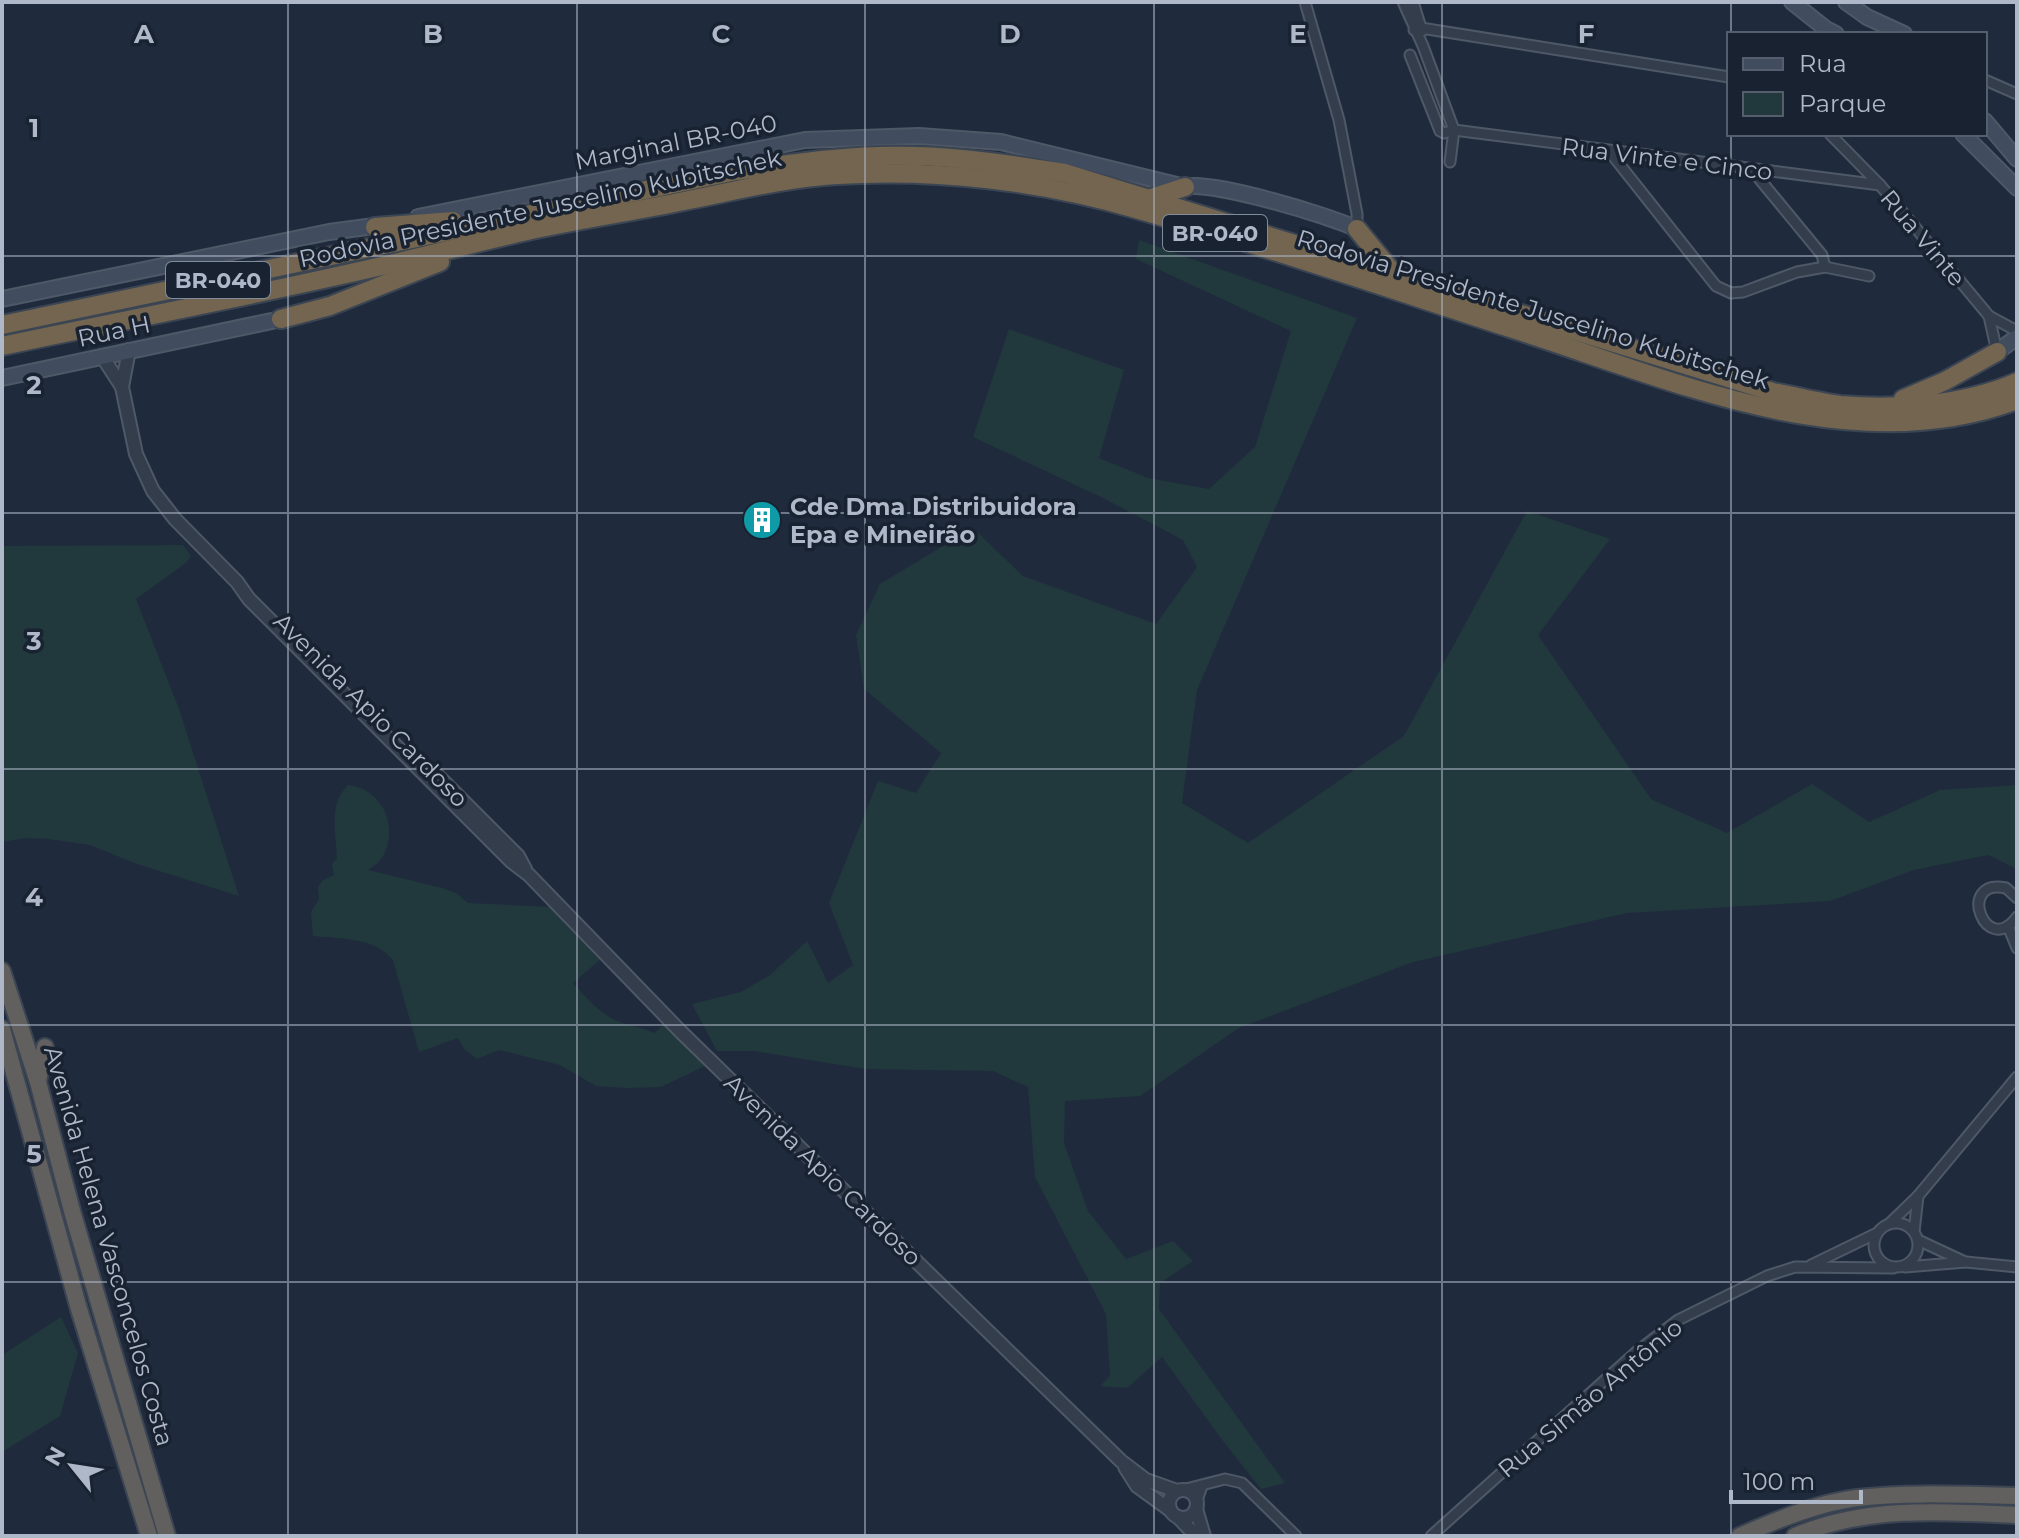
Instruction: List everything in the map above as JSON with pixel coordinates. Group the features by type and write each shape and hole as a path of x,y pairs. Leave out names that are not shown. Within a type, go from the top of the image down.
{"highway":[{"name":"Rodovia Presidente Juscelino Kubitschek","path":"2,346 397,263 506,227 736,171 821,159 911,156 987,161 1065,173 1773,392 1840,405 1888,405 1952,401 2017,382"},
{"name":"Rodovia Presidente Juscelino Kubitschek","path":"2,325 506,227 788,179 883,173 985,180 1063,191 1140,210 1655,376 1787,413 1874,423 1949,418 2017,402"},
{"path":"1148,199 1185,187"},
{"path":"375,227 506,227"},
{"path":"281,319 330,306 506,227"},
{"path":"1357,229 1394,274"},
{"path":"1888,405 1945,381 1997,352"},
{"name":"Avenida Helena Vasconcelos Costa","path":"2,971 38,1082 72,1211 167,1536"},
{"name":"Avenida Helena Vasconcelos Costa","path":"2,1029 26,1107 79,1309 149,1536"},
{"path":"38,1082 45,1047"},
{"path":"1740,1536 1813,1509 1855,1498 1942,1494 2017,1496"},
{"path":"1795,1536 1814,1527 1855,1517 1943,1511 2017,1515"}],"main road":[{"path":"1792,2 1833,32"},
{"path":"1846,2 1867,17 1900,32"},
{"path":"1987,123 2017,159"},
{"name":"Marginal BR-040","path":"2,299 805,140 919,136 1001,142 1185,187 1195,185 1227,189 1357,229"},
{"path":"1965,136 2017,188"},
{"name":"Rua H","path":"2,378 281,319"},
{"path":"1997,352 2017,334"}],"street":[{"path":"1305,2 1339,120 1357,214 1357,229"},
{"path":"1403,2 1418,29"},
{"path":"1413,2 1423,46 1454,130 1450,162"},
{"path":"1418,29 1727,77"},
{"path":"1410,55 1440,131 1454,130"},
{"path":"1987,81 2017,94"},
{"name":"Rua Vinte e Cinco","path":"1454,130 1880,185"},
{"name":"Rua Vinte","path":"1832,136 1880,185 1989,316 1997,352"},
{"path":"1609,151 1716,286 1731,293 1743,292 1797,272 1825,267 1869,276"},
{"path":"1752,170 1822,255 1825,267"},
{"path":"1989,316 2017,334"},
{"name":"Avenida Apio Cardoso","path":"122,387 129,350"},
{"name":"Avenida Apio Cardoso","path":"102,356 122,387 136,454 153,491 175,519 518,856 529,875 680,1031 1121,1461 1146,1480 1179,1491"},
{"path":"2017,898 2012,891 1999,886 1986,890 1978,908 1983,921 1995,928 2008,926 2017,917"},
{"path":"2008,926 2017,948"},
{"path":"1918,1196 1918,1248 1912,1260 1896,1268 1880,1261 1873,1248 1877,1233 1918,1196 2017,1077"},
{"path":"1889,1224 1903,1224 1916,1236"},
{"name":"Rua Simão Antônio","path":"1431,1536 1635,1353 1678,1320 1767,1276 1808,1266 1877,1233"},
{"name":"Rua Simão Antônio","path":"1916,1236 1966,1262"},
{"name":"Rua Simão Antônio","path":"1808,1266 1896,1268 1966,1262 2017,1267"},
{"name":"Avenida Apio Cardoso","path":"1121,1461 1137,1486 1174,1514 1196,1536"},
{"path":"1202,1486 1196,1506 1188,1516 1174,1514 1170,1499 1179,1491 1225,1479 1242,1483 1296,1536"},
{"path":"1179,1491 1192,1494 1204,1536"}],"green space":[{"path":"1139,240 1357,318 1197,690 1182,803 1248,843 1404,736 1527,511 1610,539 1538,635 1651,799 1727,833 1812,784 1869,822 1940,790 2017,785 2017,869 1988,855 1914,870 1830,901 1627,913 1413,962 1239,1028 1140,1096 1065,1101 1064,1143 1088,1211 1126,1259 1173,1241 1193,1261 1160,1283 1159,1309 1285,1483 1261,1489 1162,1357 1127,1388 1100,1386 1110,1376 1106,1314 1035,1177 1028,1087 993,1071 865,1069 755,1051 717,1051 692,1004 741,992 770,975 807,941 828,983 853,965 829,903 878,781 916,793 941,753 864,689 856,635 880,584 973,528 1023,576 1156,624 1197,567 1183,540 1101,497 973,437 1009,329 1124,370 1099,458 1148,478 1209,489 1255,447 1291,331 1136,259"},
{"path":"183,545 191,556 187,562 136,599 179,709 239,896 137,864 90,845 26,838 2,842 2,546"},
{"path":"348,785 371,794 385,812 388,823 387,846 381,860 368,870 442,888 456,893 468,903 551,907 602,958 573,983 588,999 617,1021 654,1033 666,1023 709,1064 661,1087 627,1088 596,1086 560,1065 499,1050 477,1059 465,1050 458,1038 419,1052 393,960 367,943 313,936 311,912 319,899 318,887 323,880 334,875 332,864 337,858 335,810"},
{"path":"61,1317 78,1353 60,1416 2,1452 2,1355"}],"place":[{"name":"Cde Dma Distribuidora Epa e Mineirão","path":"762,520"}]}
